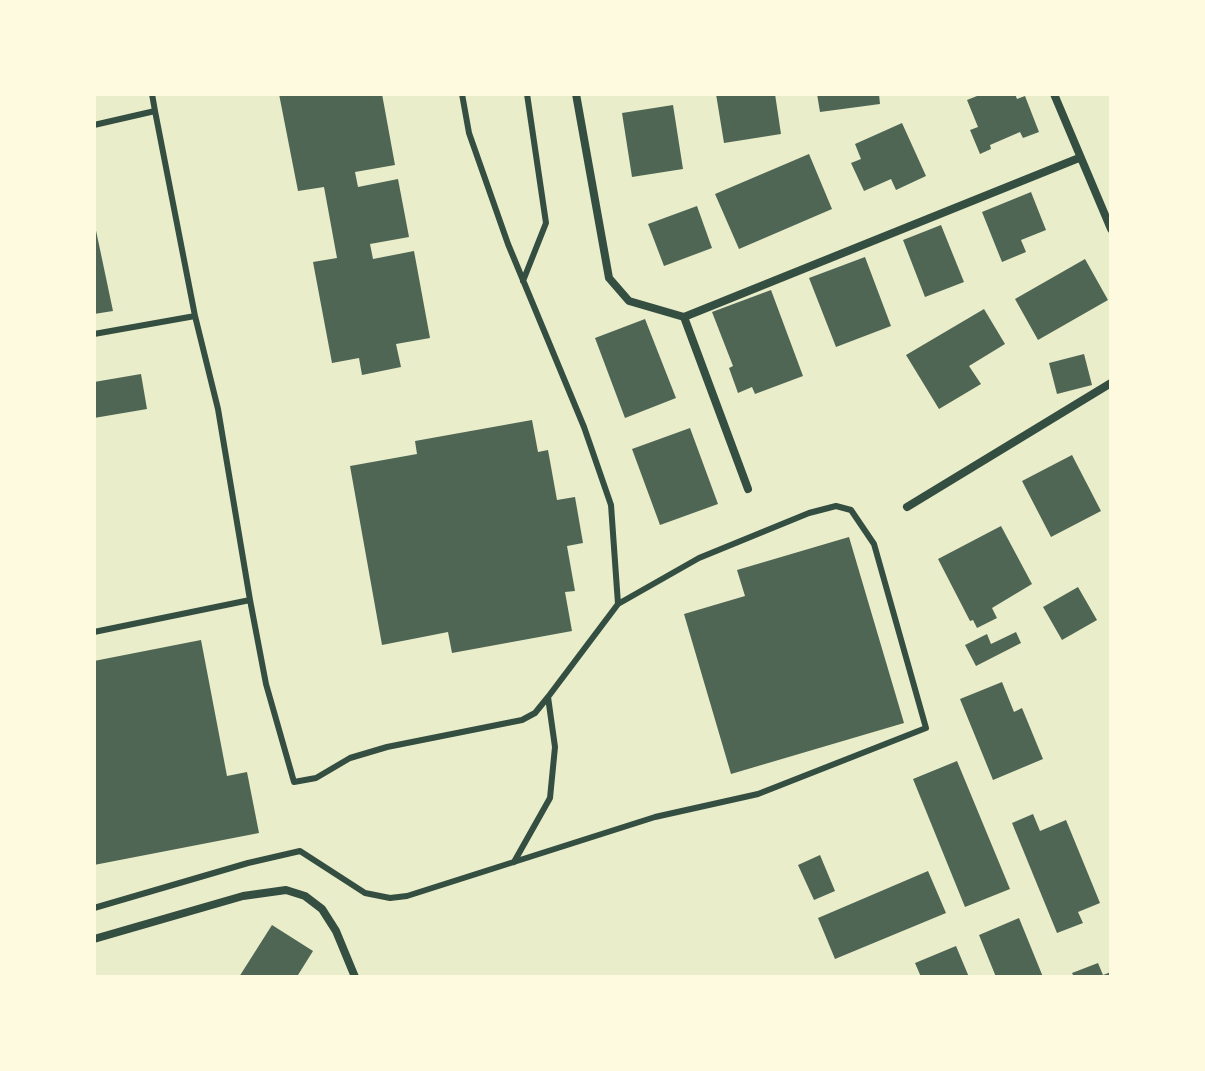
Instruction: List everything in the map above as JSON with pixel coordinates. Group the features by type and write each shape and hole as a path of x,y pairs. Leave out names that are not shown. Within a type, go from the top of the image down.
{"street":[{"path":"576,94 609,278 629,301 684,317 1079,158"},
{"path":"1054,94 1111,229"},
{"path":"684,317 748,489"},
{"path":"907,507 1111,383"},
{"path":"94,939 243,896 286,890 305,896 322,909 355,977"}],"lane":[{"path":"94,908 300,851 365,893 390,898 421,893 655,817 758,794 926,728 874,544 851,510 836,506 809,513 699,558 618,604 535,713 522,720 387,747 350,758 316,778 294,782 266,684 218,409 195,316 152,94"},
{"path":"462,94 469,133 523,281 584,427 611,505 618,604"},
{"path":"523,281 546,223 527,94"},
{"path":"94,125 155,111"},
{"path":"94,334 195,316"},
{"path":"94,632 250,600"},
{"path":"514,862 550,798 555,747 548,697"}],"building":[{"path":"279,94 382,94 395,165 355,172 358,187 398,179 409,237 370,244 373,259 414,251 430,338 396,344 401,367 362,375 359,358 332,363 313,262 337,258 324,187 298,191"},
{"path":"716,94 775,94 781,134 724,143"},
{"path":"817,94 879,94 880,104 820,112"},
{"path":"982,94 1015,94 1017,99 1025,96 1039,132 1023,138 1020,132 990,145 991,149 980,154 970,130 978,127 967,100"},
{"path":"673,105 683,169 632,177 622,113"},
{"path":"902,123 926,176 896,190 891,179 864,191 851,163 861,159 855,144"},
{"path":"809,154 832,209 739,249 715,194"},
{"path":"1031,192 1046,230 1021,240 1026,252 1002,262 982,212"},
{"path":"697,206 712,248 664,266 648,224"},
{"path":"94,221 113,311 94,314"},
{"path":"941,225 964,282 925,297 903,240"},
{"path":"865,257 891,326 836,347 809,278"},
{"path":"1085,259 1108,300 1038,340 1015,299"},
{"path":"771,290 803,376 755,394 752,387 738,393 729,368 733,366 712,312"},
{"path":"984,309 1005,344 969,366 981,384 939,409 906,355"},
{"path":"645,319 676,398 625,418 595,338"},
{"path":"1084,354 1092,385 1057,394 1049,363"},
{"path":"141,374 147,409 94,418 94,382"},
{"path":"532,420 538,452 548,450 557,500 575,497 583,543 567,546 575,591 565,592 572,631 452,653 448,632 382,645 350,466 417,454 415,441"},
{"path":"690,428 718,504 660,525 632,449"},
{"path":"1072,455 1101,511 1051,537 1022,481"},
{"path":"1001,526 1032,584 992,608 997,618 977,628 973,620 970,621 938,559"},
{"path":"849,537 904,723 731,774 684,614 745,596 737,570"},
{"path":"1078,587 1097,620 1062,640 1043,607"},
{"path":"1016,632 1021,643 976,666 965,645 987,634 991,644"},
{"path":"201,640 227,776 247,772 259,833 94,865 94,661"},
{"path":"1002,682 1014,712 1022,708 1043,759 993,780 960,699"},
{"path":"957,761 1010,889 965,907 913,779"},
{"path":"1033,814 1040,831 1066,820 1100,903 1078,912 1083,923 1057,933 1012,823"},
{"path":"820,855 835,891 814,900 798,865"},
{"path":"928,871 946,913 835,959 818,918"},
{"path":"1019,918 1043,977 996,977 979,935"},
{"path":"272,925 313,951 298,975 301,977 239,977"},
{"path":"956,946 969,977 921,977 915,963"},
{"path":"1098,963 1103,975 1111,972 1111,977 1074,977 1072,973"}]}
